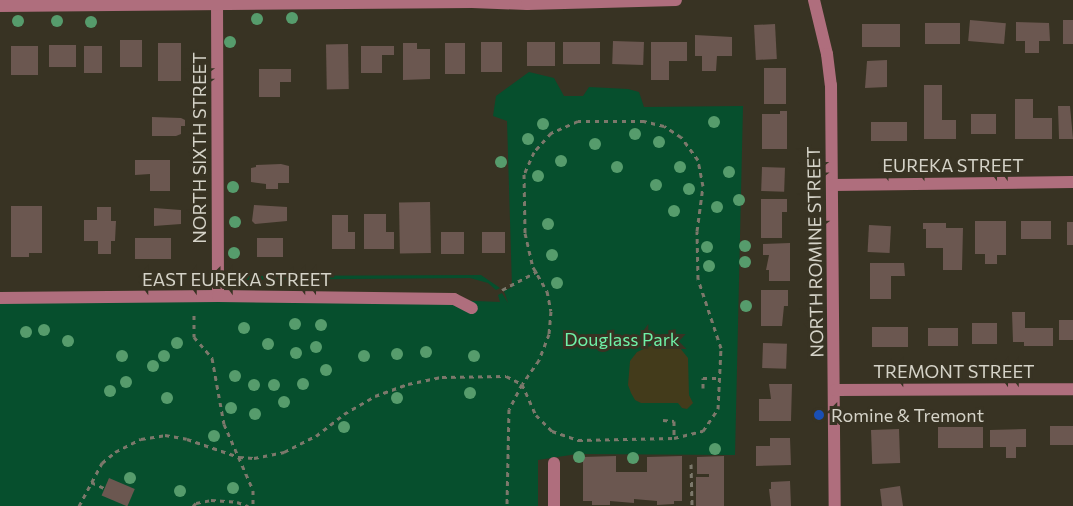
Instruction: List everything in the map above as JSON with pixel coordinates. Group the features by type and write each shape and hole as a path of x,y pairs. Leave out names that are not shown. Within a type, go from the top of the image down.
{"street":[{"path":"0,6 217,2 527,4 610,0 635,3 676,0"},
{"name":"NORTH ROMINE STREET","path":"814,0 827,54 831,85 836,506"},
{"name":"NORTH SIXTH STREET","path":"217,2 218,296"},
{"name":"EUREKA STREET","path":"833,185 1073,182"},
{"name":"EAST EUREKA STREET","path":"0,298 218,296 454,299 472,308"},
{"name":"TREMONT STREET","path":"835,390 1073,389"},
{"path":"554,463 554,506"}],"path":[{"path":"79,506 102,463 115,452 141,439 165,435 187,439 239,457 254,458 284,452 316,436 344,414 375,396 408,384 442,377 506,376 522,384 536,415 552,430 578,440 674,438 703,431 718,409 721,348 698,279 697,231 703,186 698,160 681,137 664,126 644,121 578,121 551,133 534,152 524,174 525,233 533,267 547,291 551,311 549,334 539,360 522,384 512,401 507,420 507,506"},
{"path":"502,290 537,271"},
{"path":"194,315 194,337 212,358 224,424 253,490 253,506"},
{"path":"703,388 703,378 720,378"},
{"path":"663,420 674,421 674,438"},
{"path":"692,464 692,506"},
{"path":"91,482 104,488"},
{"path":"193,506 196,503 212,500 237,501 248,506"}],"green space":[{"name":"Douglass Park","path":"529,72 554,78 564,96 583,96 589,87 628,89 639,92 644,107 743,106 735,455 577,454 538,460 538,506 0,506 0,299 428,299 500,302 498,295 502,293 508,303 504,291 512,287 507,121 493,116 496,96"},
{"path":"481,275 500,288 496,290 488,283 470,278 239,280 239,276"}],"sand":[{"path":"657,343 669,343 680,348 688,358 689,395 693,403 687,409 682,408 678,403 641,403 635,400 631,393 628,385 630,361 637,352"}],"building":[{"path":"970,20 1006,23 1004,44 968,41"},
{"path":"1063,20 1073,20 1073,44 1063,44"},
{"path":"1016,22 1049,23 1050,41 1039,41 1039,53 1025,53 1025,41 1016,41"},
{"path":"925,23 960,23 960,44 925,44"},
{"path":"775,24 777,59 756,60 754,25"},
{"path":"862,24 900,24 900,47 862,47"},
{"path":"695,35 732,37 732,56 717,56 716,71 702,71 702,56 695,56"},
{"path":"120,40 142,40 142,67 120,67"},
{"path":"613,41 644,42 643,65 612,64"},
{"path":"481,42 502,42 502,72 481,72"},
{"path":"527,42 555,42 555,66 527,66"},
{"path":"563,42 600,42 600,64 563,64"},
{"path":"651,42 687,42 687,61 669,61 669,80 651,80"},
{"path":"158,43 181,43 181,81 158,81"},
{"path":"403,43 417,43 417,49 430,49 430,79 403,80"},
{"path":"445,43 465,43 465,74 445,74"},
{"path":"326,44 348,44 349,89 327,89"},
{"path":"49,45 76,45 76,67 49,67"},
{"path":"11,46 38,46 38,75 11,75"},
{"path":"84,46 102,46 102,73 84,73"},
{"path":"361,46 394,46 394,55 382,55 382,73 361,73"},
{"path":"887,60 887,87 865,88 867,61"},
{"path":"764,68 786,68 786,104 764,104"},
{"path":"259,69 291,69 291,82 280,82 280,97 259,97"},
{"path":"924,85 942,85 942,120 956,120 956,139 924,139"},
{"path":"1015,99 1033,99 1033,118 1052,118 1052,139 1015,139"},
{"path":"1058,106 1070,106 1073,139 1059,139"},
{"path":"780,111 787,111 787,149 762,149 762,114 780,114"},
{"path":"971,114 996,114 996,134 971,134"},
{"path":"152,117 181,118 185,120 185,126 181,126 181,134 176,136 152,136"},
{"path":"871,122 907,122 907,141 871,141"},
{"path":"135,160 170,160 170,191 150,191 150,174 135,175"},
{"path":"256,165 289,166 289,183 278,183 278,189 266,189 266,184 251,182 251,168"},
{"path":"762,167 785,168 784,192 761,191"},
{"path":"761,199 787,199 787,212 782,212 782,238 761,238"},
{"path":"430,202 431,253 400,254 399,203"},
{"path":"254,205 287,207 287,221 255,224 252,221"},
{"path":"11,206 42,206 42,253 29,253 29,257 11,257"},
{"path":"97,207 111,207 111,221 116,221 115,241 111,241 111,254 98,254 98,241 84,241 84,220 97,220"},
{"path":"154,208 181,210 181,224 154,226"},
{"path":"364,214 386,214 386,232 394,232 394,249 364,249"},
{"path":"332,215 348,215 348,232 355,232 355,249 332,249"},
{"path":"975,221 1006,221 1006,255 997,255 997,264 985,264 985,254 975,254"},
{"path":"1021,221 1051,221 1051,239 1021,239"},
{"path":"1067,222 1073,222 1073,245 1067,245"},
{"path":"923,223 946,223 946,228 963,228 962,270 943,270 943,248 926,248 926,229 923,229"},
{"path":"869,225 891,226 890,253 868,252"},
{"path":"441,232 464,232 464,254 441,254"},
{"path":"482,232 505,232 505,253 482,253"},
{"path":"135,238 171,238 171,259 135,259"},
{"path":"257,238 283,238 283,257 257,257"},
{"path":"790,243 790,281 769,281 769,270 766,270 769,255 763,255 763,244"},
{"path":"870,263 904,263 905,276 891,276 891,299 870,299"},
{"path":"761,290 788,290 788,306 784,306 782,326 761,326"},
{"path":"1012,312 1025,312 1025,328 1053,328 1053,346 1024,346 1024,342 1013,342"},
{"path":"1059,320 1073,320 1073,340 1059,340"},
{"path":"972,323 997,323 997,344 972,344"},
{"path":"872,327 908,327 908,347 872,347"},
{"path":"928,328 958,328 958,346 928,346"},
{"path":"763,343 787,344 786,369 762,368"},
{"path":"769,384 792,384 791,421 759,421 759,399 771,399"},
{"path":"1050,426 1073,426 1073,445 1050,445"},
{"path":"938,427 983,427 983,448 938,448"},
{"path":"899,429 900,463 872,464 871,430"},
{"path":"1026,429 1026,447 1016,447 1016,458 1006,458 1006,447 990,447 990,430"},
{"path":"770,438 790,438 791,465 756,466 756,446 770,446"},
{"path":"616,456 616,472 647,472 647,457 682,456 682,501 657,505 657,501 634,499 634,503 610,501 610,505 592,505 592,501 583,501 583,457"},
{"path":"724,456 724,506 696,506 696,477 709,477 709,474 697,474 697,457"},
{"path":"109,478 135,489 128,506 102,495"},
{"path":"790,481 791,506 771,506 769,489 771,489 771,482"},
{"path":"900,486 903,506 882,506 880,489"}],"place":[{"name":"Romine & Tremont","path":"819,415"}]}
